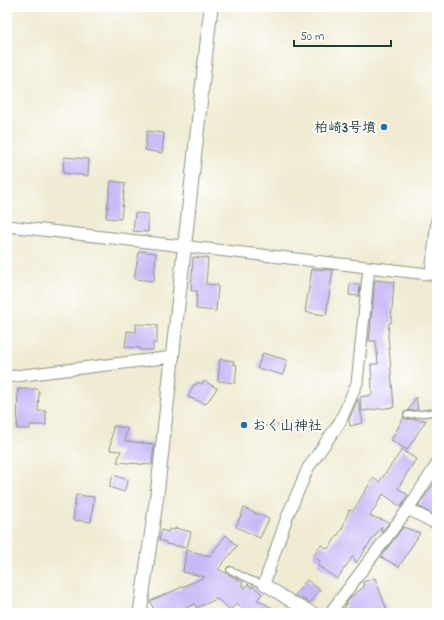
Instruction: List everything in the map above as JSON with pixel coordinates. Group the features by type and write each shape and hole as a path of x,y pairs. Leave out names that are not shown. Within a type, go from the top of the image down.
{"street":[{"path":"140,613 157,495 173,357 210,7"},
{"path":"7,226 434,274 437,220"},
{"path":"314,613 292,602 264,584 287,517 308,468 334,431 358,383 369,267"},
{"path":"7,377 173,357"},
{"path":"330,613 408,509 437,464"},
{"path":"408,509 437,524"}],"lane":[{"path":"407,415 437,412"},
{"path":"230,570 251,580 264,584"}],"path":[{"path":"253,427 286,423 334,431"}],"building":[{"path":"147,131 164,133 162,153 145,150"},
{"path":"64,157 89,159 88,176 63,173"},
{"path":"111,181 125,183 121,219 106,218"},
{"path":"135,213 148,214 148,232 133,231"},
{"path":"139,251 156,253 154,281 134,279"},
{"path":"193,257 208,258 206,284 218,285 216,311 196,309 197,291 191,291"},
{"path":"312,269 333,270 326,315 305,312"},
{"path":"375,280 394,282 391,323 389,323 388,336 394,407 362,411 360,397 372,395 371,364 378,364 376,341 369,341"},
{"path":"350,284 360,285 359,296 349,295"},
{"path":"136,324 157,325 157,343 153,343 153,350 140,350 140,348 125,347 127,331 136,332"},
{"path":"263,353 287,360 283,375 257,368"},
{"path":"220,359 234,361 233,364 237,365 235,383 218,381"},
{"path":"204,381 217,388 206,404 188,397 194,384 196,385 198,382 202,384"},
{"path":"18,389 37,389 39,391 38,411 46,411 46,425 30,425 30,429 17,429"},
{"path":"416,397 418,410 408,411"},
{"path":"358,399 363,423 350,426 349,419"},
{"path":"404,417 407,419 426,420 407,450 391,440"},
{"path":"113,426 127,428 125,441 154,444 152,465 117,462 121,451 110,450"},
{"path":"402,450 416,459 398,488 408,495 401,507 383,494 370,516 389,522 381,533 382,526 366,548 364,548 365,550 356,563 353,556 337,579 317,565 320,561 313,556 321,545 328,549 342,529 349,510 353,511 373,478 379,482"},
{"path":"113,475 128,480 124,492 109,487"},
{"path":"437,479 437,507 432,514 418,506"},
{"path":"76,495 94,497 91,522 73,520"},
{"path":"244,508 269,519 260,538 236,527"},
{"path":"403,527 420,533 399,567 381,557"},
{"path":"175,528 191,532 187,548 166,544 166,542 159,540 162,530 168,532 169,529 175,530"},
{"path":"226,535 237,546 218,569 243,582 242,585 245,588 248,584 252,588 253,586 262,594 257,600 283,613 248,613 236,603 231,610 217,599 196,608 195,604 173,613 155,613 150,601 205,577 183,572 186,550 210,556"},
{"path":"375,578 388,613 339,613 346,606 345,605 351,597 364,587 363,582"},
{"path":"307,580 320,590 310,603 295,595"}],"place":[{"name":"柏崎3号墳","path":"384,127"},
{"name":"おく山神社","path":"244,425"}]}
